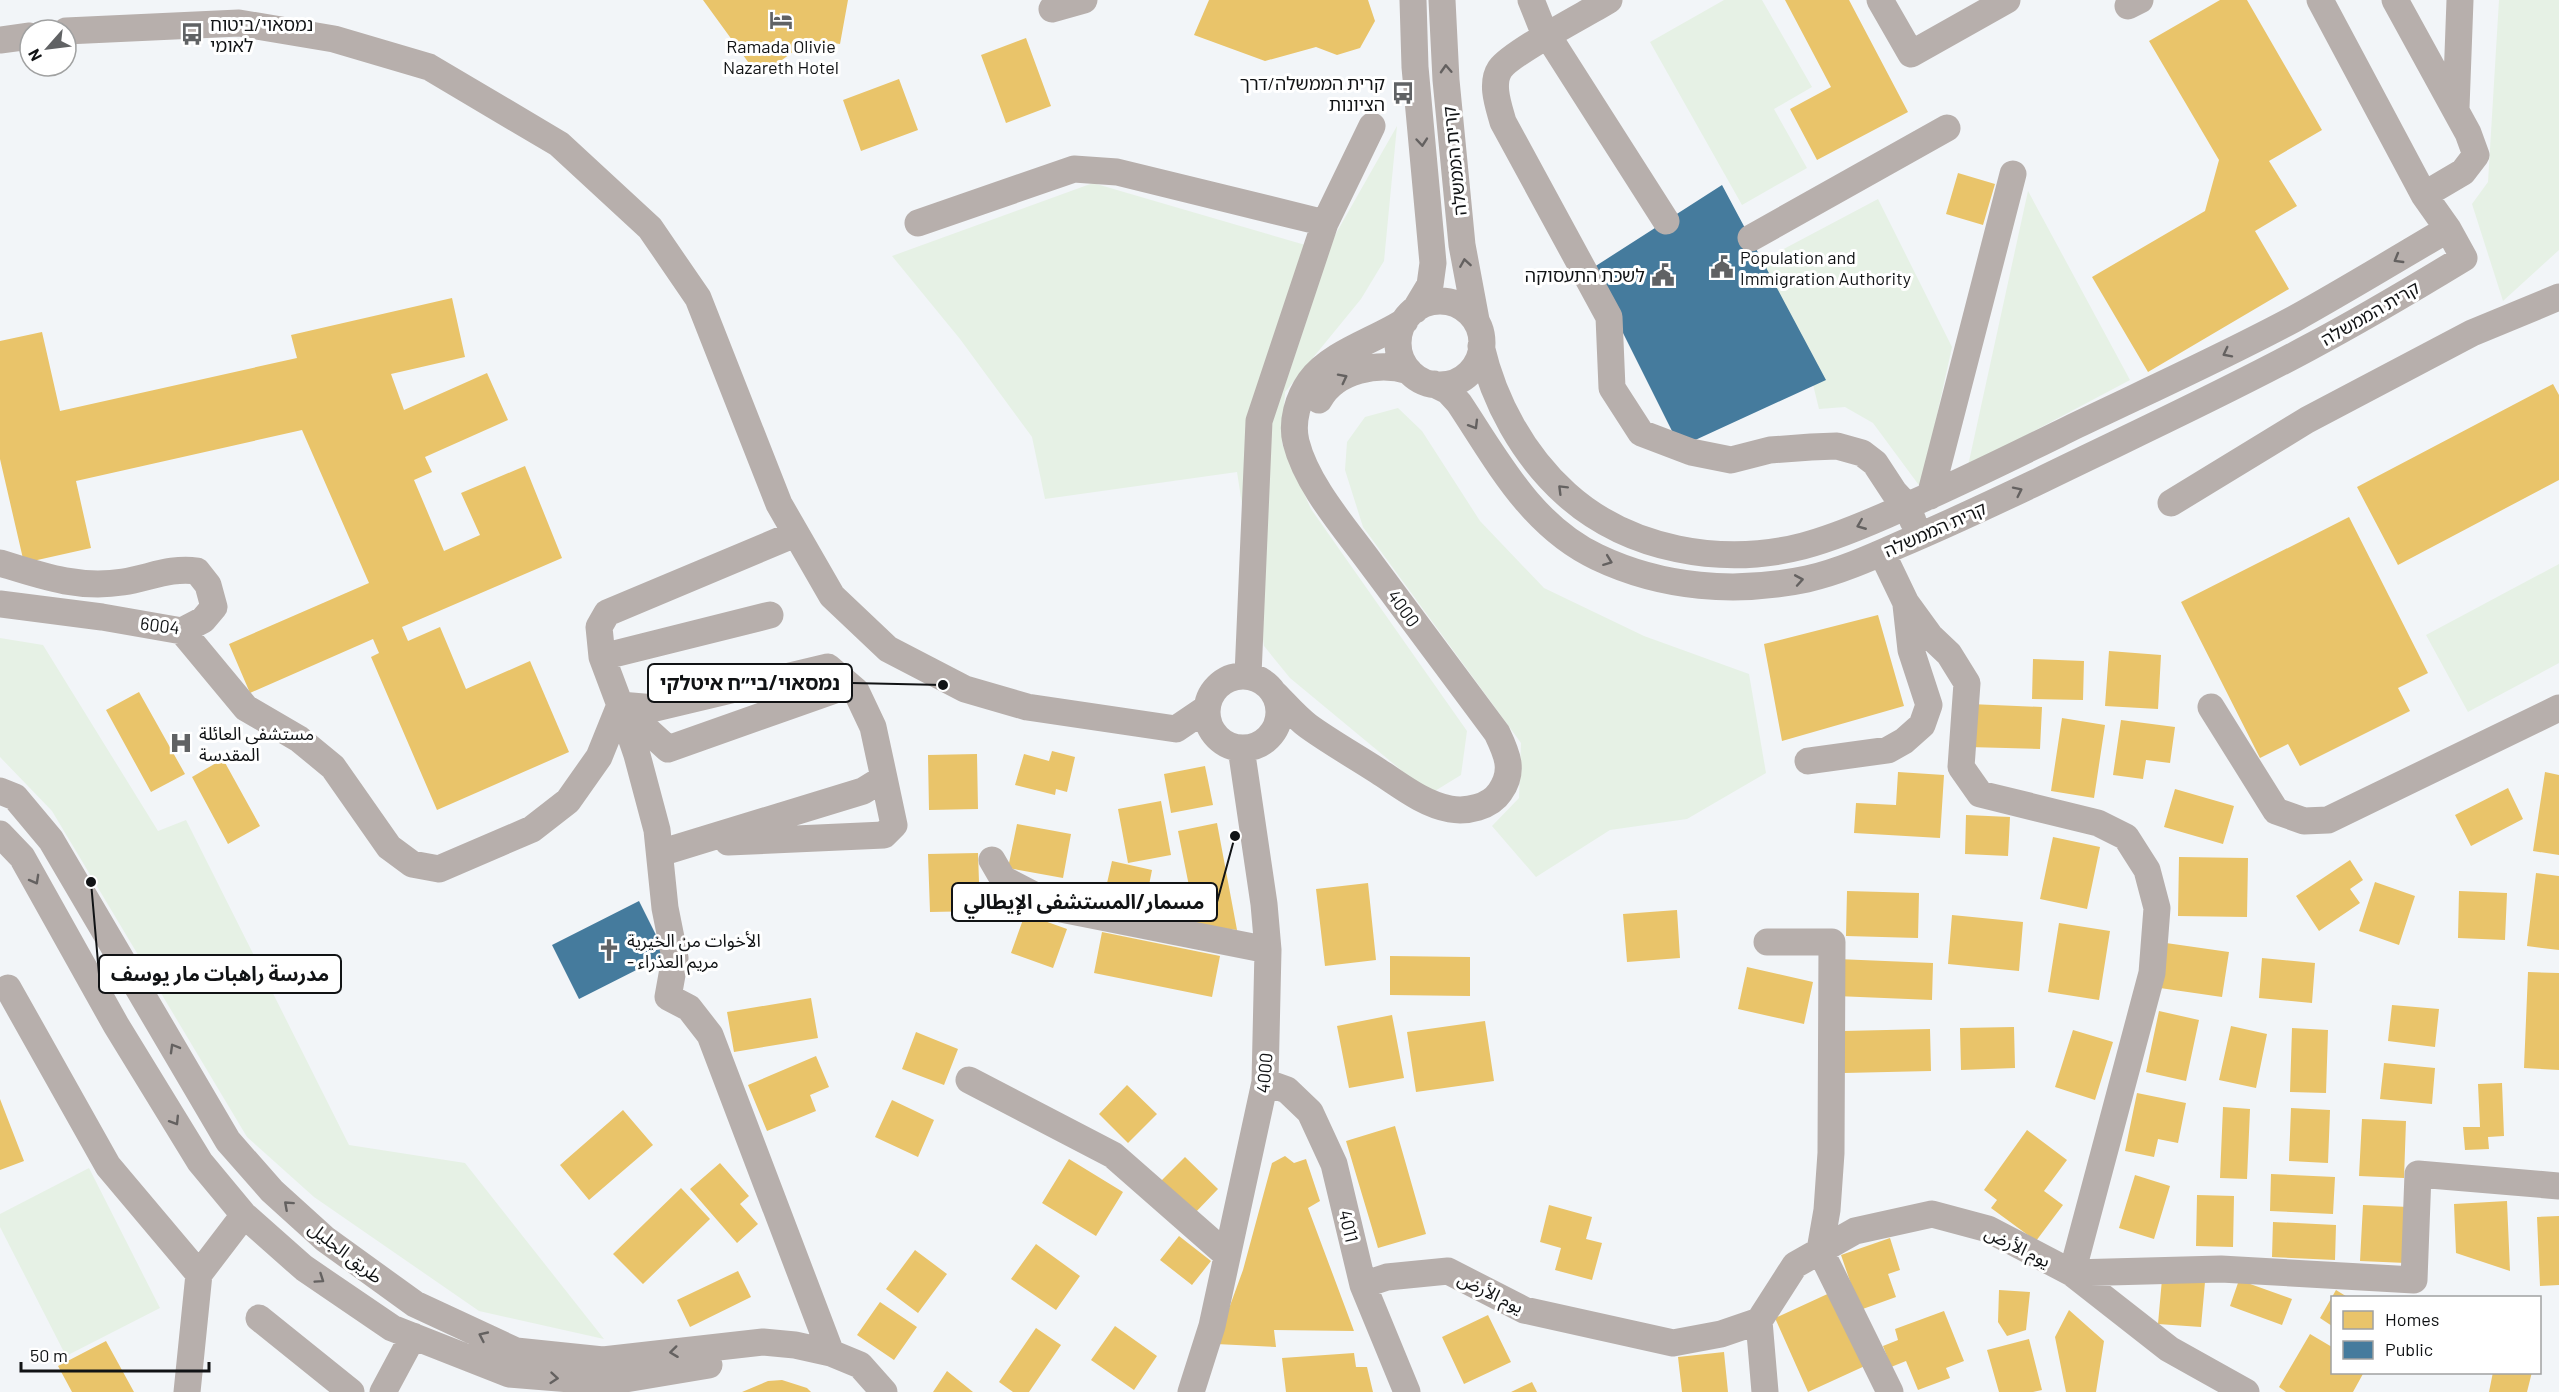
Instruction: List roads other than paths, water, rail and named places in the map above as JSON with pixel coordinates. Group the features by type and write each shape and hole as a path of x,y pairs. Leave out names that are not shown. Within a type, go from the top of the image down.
{"street":[{"path":"1052,9 1084,0"},
{"name":"קרית הממשלה","path":"1413,0 1415,67 1432,263 1430,285 1410,316 1399,340 1402,358 1409,371 1420,380 1448,391 1459,402 1513,486 1538,513 1564,536 1595,556 1634,572 1702,586 1744,587 1809,578 1882,553 2246,381 2309,348 2464,258 2448,229 2294,319 2210,362 1918,501 1833,536 1802,546 1743,554 1704,553 1668,548 1610,527 1584,510 1539,465 1498,401 1488,377 1462,245 1446,80 1442,0"},
{"path":"1531,0 1548,36 1666,221"},
{"path":"1609,0 1518,54 1500,69 1495,91 1503,122 1609,317 1612,388 1641,433 1691,452 1731,460 1770,450 1837,446 1862,453 1875,463 1894,492 1918,501"},
{"path":"1880,0 1911,54 2007,0"},
{"path":"2320,0 2424,195 2448,229"},
{"path":"2395,0 2456,109 2476,155 2463,172 2424,195"},
{"path":"2456,109 2460,0"},
{"path":"78,30 239,23 334,39 429,67 559,144 650,228 698,298 779,504 795,534 832,596 888,649 965,689 1027,707 1176,729 1207,708"},
{"path":"0,40 18,38"},
{"path":"1241,748 1229,745 1218,738 1208,720 1207,708 1215,688 1226,679 1248,675 1259,421 1324,223 1372,126"},
{"path":"1751,238 1947,128"},
{"path":"918,223 1074,169 1117,172 1324,223"},
{"path":"1919,537 1918,501 2013,174"},
{"path":"1356,347 1390,314 1407,292 1424,256 1428,222"},
{"path":"2171,503 2307,420 2472,333 2559,297"},
{"path":"1410,316 1429,302 1444,301 1466,309 1476,320"},
{"name":"4000","path":"1248,675 1260,679 1308,725 1426,801 1450,809 1467,811 1497,796 1505,784 1509,770 1506,753 1497,733 1327,504 1303,462 1295,440 1294,420 1299,404 1310,381 1322,368 1356,347 1373,340 1410,316"},
{"path":"1434,384 1446,384 1460,380 1470,373 1478,362 1481,346"},
{"name":"4000","path":"1327,504 1315,479 1310,455 1313,411 1323,393 1336,380 1358,371 1395,366 1409,371"},
{"path":"795,534 608,613 599,627 602,657 643,776 657,830 665,908 675,958 668,997 689,1008 710,1035 831,1353"},
{"path":"1882,553 1906,603 1930,636 1949,654 1967,683 1961,767 1980,794 2098,823 2127,837 2147,870 2157,908 2152,973 2072,1273 2221,1269 2414,1280 2418,1174 2559,1186"},
{"name":"6004","path":"0,563 66,583 123,582 179,568 197,571 208,585 214,607 203,620 182,632 102,617 0,604"},
{"path":"1808,761 1888,750 1904,741 1922,725 1929,705 1911,650 1906,603"},
{"path":"602,657 770,615"},
{"path":"182,632 246,708 299,739 333,767 389,847 412,864 439,869 532,829 568,801 599,757 620,705"},
{"path":"620,705 655,708 828,667 855,691 873,727 894,825 884,835 687,844"},
{"path":"620,705 668,748 849,685"},
{"path":"1273,732 1279,721 1279,706 1275,694"},
{"path":"2211,707 2276,812 2304,821 2328,820 2559,708"},
{"name":"4000","path":"1191,1392 1212,1326 1265,1082 1268,950 1264,904 1241,748 1258,745 1273,732 1306,731 1328,738"},
{"path":"660,853 863,790 884,778"},
{"name":"طريق الجليل","path":"0,791 15,797 51,840 228,1141 272,1191 325,1239 415,1304 516,1351 603,1360 763,1342 795,1344 831,1353 860,1365 884,1392"},
{"name":"طريق الجليل","path":"0,834 22,857 116,1025 200,1162 244,1215 303,1268 392,1328 509,1374 607,1382 761,1356 830,1367 853,1378 865,1392"},
{"path":"992,860 1003,879 1061,909 1268,950"},
{"path":"1767,942 1832,942 1831,1153 1827,1210 1820,1250 1890,1392"},
{"path":"8,988 108,1166 199,1274"},
{"path":"969,1080 1113,1155 1227,1255"},
{"name":"4011","path":"1265,1082 1287,1090 1310,1112 1334,1164 1363,1285 1407,1392"},
{"name":"يوم الأرض","path":"1363,1285 1387,1276 1448,1271 1524,1310 1673,1343 1722,1334 1759,1322 1795,1265 1855,1231 1932,1214 1988,1229 2072,1273 2169,1349 2246,1392"},
{"path":"187,1392 199,1274 244,1215"},
{"path":"259,1318 351,1392"},
{"path":"1759,1322 1765,1392"},
{"path":"382,1392 412,1336"}],"place":[{"name":"Ramada Olivie Nazareth Hotel","path":"781,20"},
{"name":"נמסאוי/ביטוח לאומי","path":"192,34"},
{"name":"קרית הממשלה/דרך הציונות","path":"1403,93"},
{"name":"Population and Immigration Authority","path":"1722,267"},
{"name":"לשכת התעסוקה","path":"1663,275"},
{"name":"נמסאוי/בי״ח איטלקי","path":"943,685"},
{"name":"مستشفى العائلة المقدسة","path":"181,743"},
{"name":"مسمار/المستشفى الإيطالي","path":"1235,836"},
{"name":"مدرسة راهبات مار يوسف","path":"91,882"},
{"name":"الأخوات من الخيرية - مريم العذراء","path":"609,950"}]}
